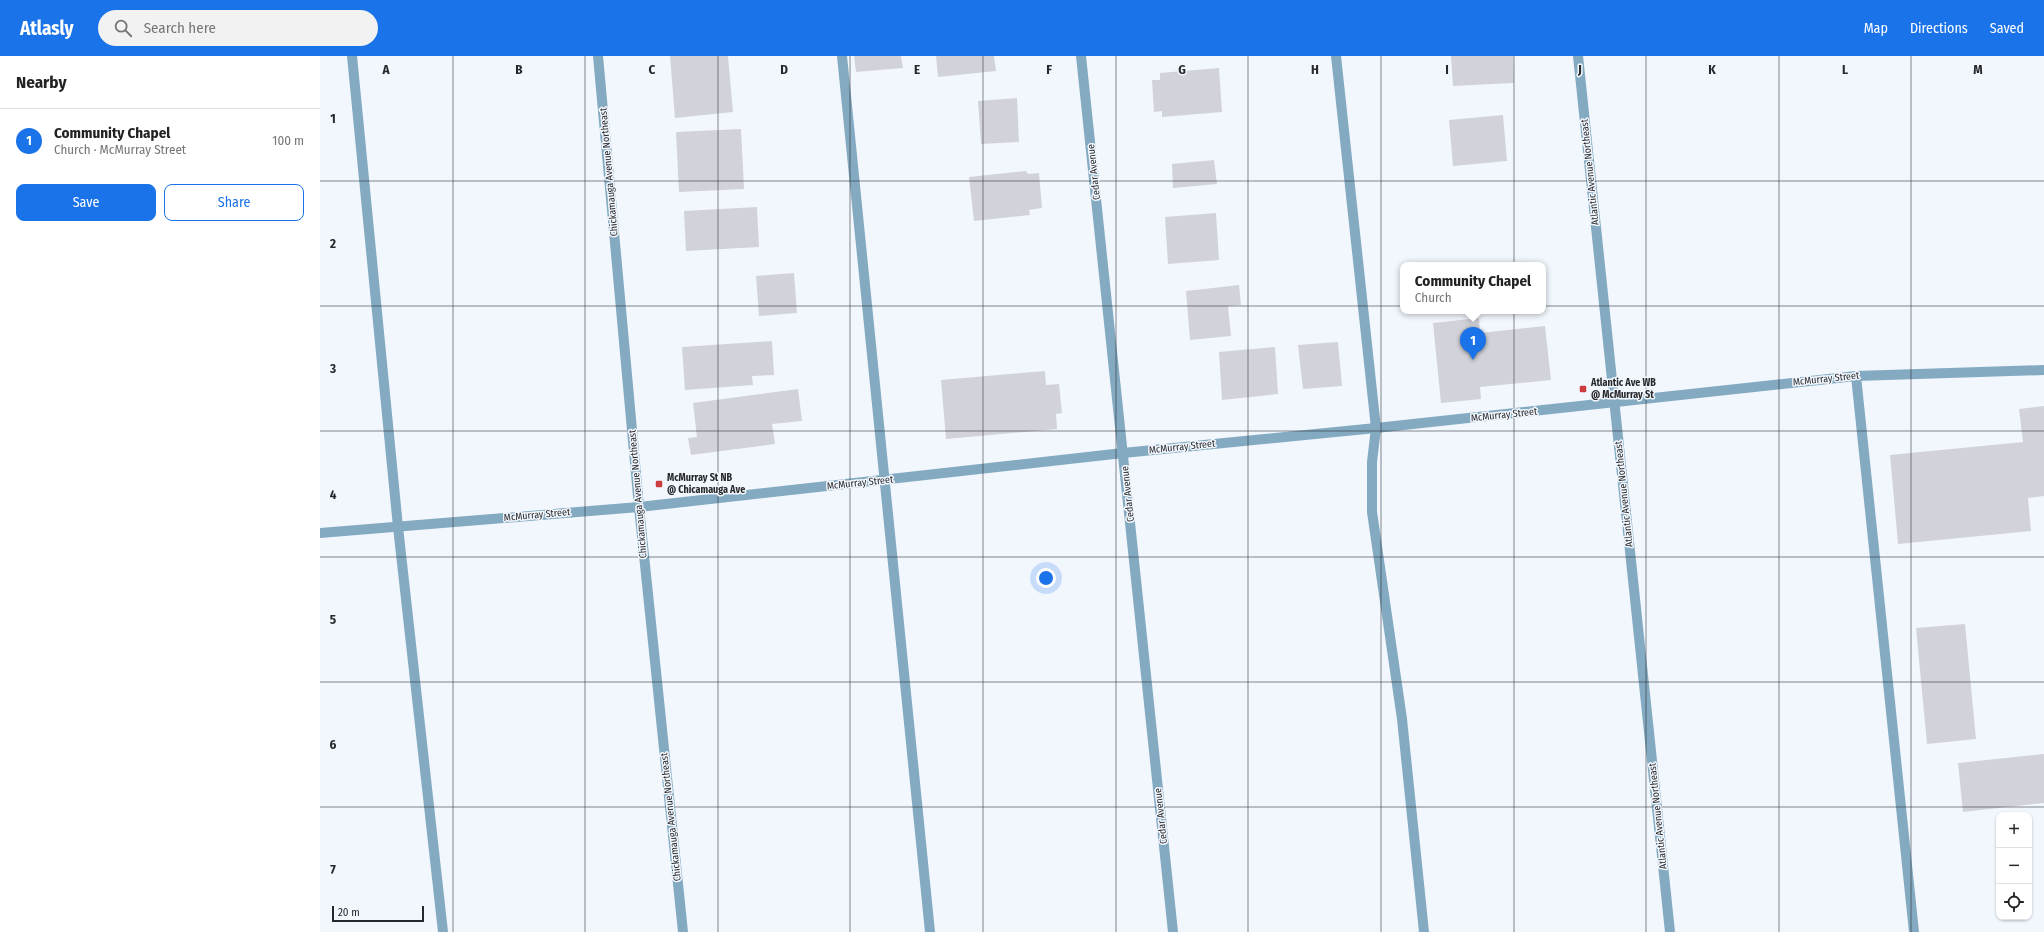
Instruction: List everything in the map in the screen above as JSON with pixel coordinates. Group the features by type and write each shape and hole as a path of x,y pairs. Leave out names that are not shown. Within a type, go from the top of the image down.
{"street":[{"path":"352,56 398,527 443,932"},
{"name":"Chickamauga Avenue Northeast","path":"598,56 639,507 683,932"},
{"path":"842,56 930,932"},
{"name":"Cedar Avenue","path":"1082,56 1173,932"},
{"path":"1336,56 1376,428 1372,462 1372,512 1402,718 1424,932"},
{"name":"Atlantic Avenue Northeast","path":"1578,56 1670,932"},
{"name":"McMurray Street","path":"320,533 639,507 884,481 1123,453 1615,403 1856,376 2044,370"},
{"path":"1856,376 1914,932"}],"building":[{"path":"670,56 728,56 733,112 675,118"},
{"path":"854,56 901,56 903,68 856,72"},
{"path":"936,56 994,56 996,71 938,77"},
{"path":"1451,56 1513,56 1514,83 1453,86"},
{"path":"1219,68 1222,112 1162,117 1162,111 1154,112 1152,80 1160,80 1160,73"},
{"path":"1017,98 1019,142 981,144 978,101"},
{"path":"1503,115 1507,161 1453,166 1449,120"},
{"path":"741,129 744,189 679,192 676,132"},
{"path":"1214,160 1217,184 1173,188 1172,164"},
{"path":"1026,171 1028,174 1039,173 1042,208 1029,210 1030,215 974,221 969,177"},
{"path":"757,207 759,247 686,251 684,211"},
{"path":"1216,213 1219,260 1168,264 1165,217"},
{"path":"794,273 797,313 759,316 756,276"},
{"path":"1239,285 1241,305 1228,306 1231,336 1190,340 1186,291"},
{"path":"1479,318 1480,333 1545,326 1551,380 1480,387 1481,399 1441,403 1433,323"},
{"path":"772,341 774,375 752,376 753,385 685,390 682,347"},
{"path":"1338,342 1342,386 1303,389 1298,345"},
{"path":"1275,347 1278,394 1222,400 1219,352"},
{"path":"1045,371 1046,385 1059,384 1062,413 1056,414 1057,429 946,439 941,380"},
{"path":"798,389 802,421 772,424 775,444 691,455 688,438 697,437 693,403"},
{"path":"2044,406 2044,496 2028,498 2031,531 1898,544 1890,455 2023,442 2019,409"},
{"path":"1965,624 1976,739 1927,744 1916,628"},
{"path":"2044,754 2044,803 1963,812 1958,763"}],"place":[{"name":"Community Chapel","path":"1473,360"},
{"name":"Atlantic Ave WB @ McMurray St","path":"1583,389"},
{"name":"McMurray St NB @ Chicamauga Ave","path":"659,484"}]}
